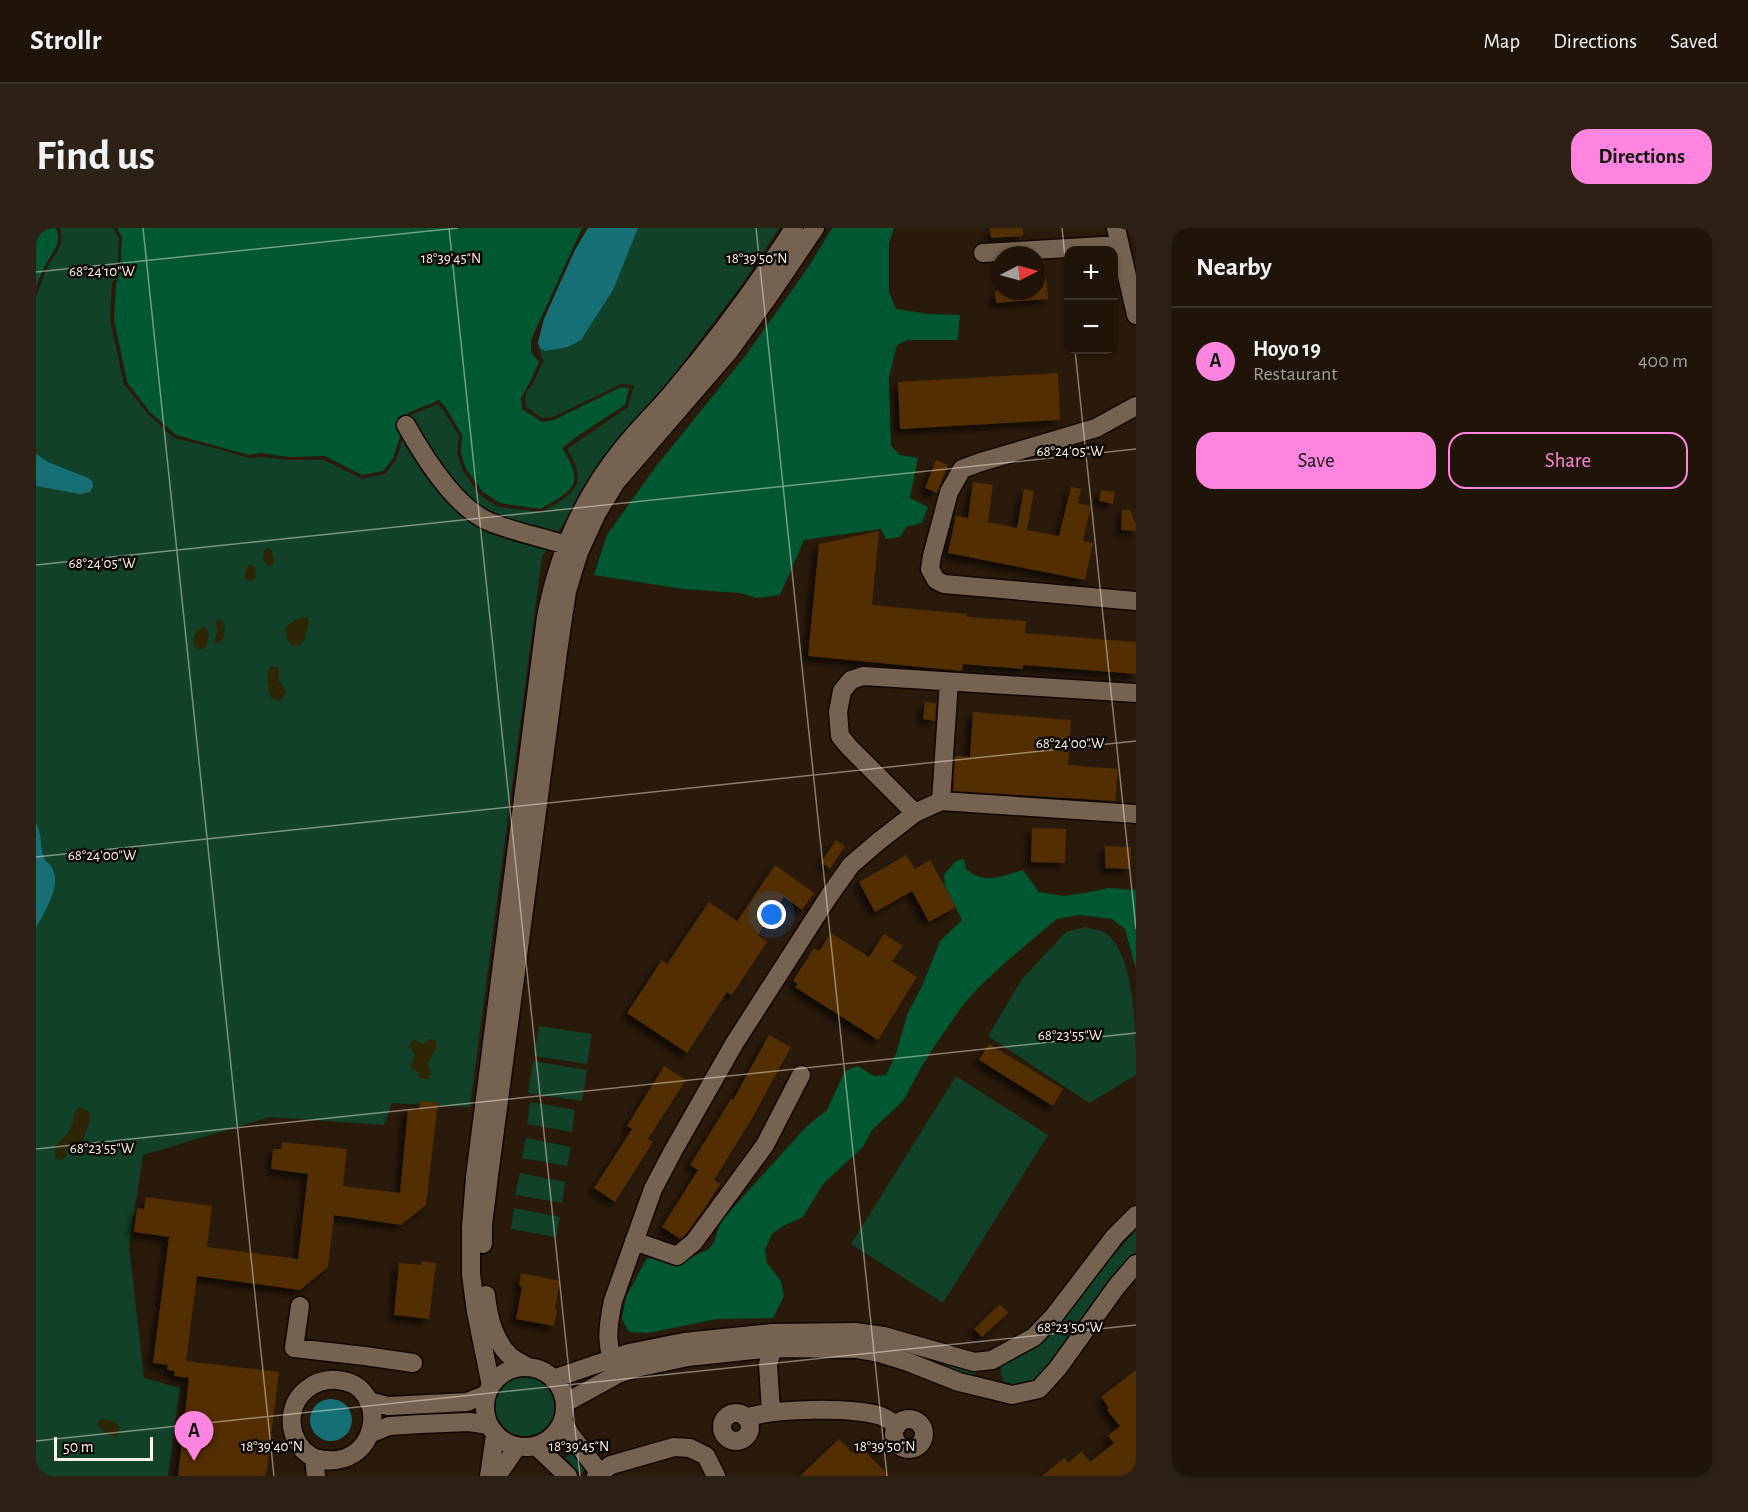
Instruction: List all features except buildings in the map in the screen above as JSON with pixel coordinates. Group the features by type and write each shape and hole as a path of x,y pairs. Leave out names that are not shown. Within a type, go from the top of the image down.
{"lane":[{"path":"716,1476 706,1456 690,1448 674,1447 611,1465 599,1475 570,1434 564,1412 563,1394 554,1379 509,1356 497,1338 487,1308 483,1272 483,1225 556,663 581,510 617,456 672,393 762,278 794,228"},
{"path":"489,1476 492,1430 485,1410 489,1390 471,1274 471,1227 475,1177 546,616 552,586 573,548 616,482 730,350 815,228"},
{"path":"983,253 1118,236 1136,315"},
{"path":"1136,406 1096,428 981,462 962,470 949,492 930,569 936,580 944,584 1136,602"},
{"path":"406,425 430,467 465,505 489,522 573,548"},
{"path":"915,813 840,736 838,712 842,691 851,680 863,676 1136,693"},
{"path":"941,801 949,682"},
{"path":"615,1367 608,1346 613,1301 653,1189 734,1044 851,865 915,813 941,801 1136,814"},
{"path":"634,1241 677,1256 694,1242 765,1146 801,1075"},
{"path":"554,1379 615,1367 636,1368 773,1341 855,1332 884,1336 974,1362 992,1360 1034,1337 1054,1316 1115,1236 1136,1215"},
{"path":"773,1341 879,1353 959,1382 1012,1395 1038,1389 1058,1368 1117,1286 1136,1264"},
{"path":"1117,1286 1136,1279"},
{"path":"300,1306 294,1348 413,1363"},
{"path":"773,1341 780,1364 776,1412"},
{"path":"341,1380 344,1353"},
{"path":"992,1360 992,1390"},
{"path":"368,1401 388,1406 467,1402 489,1390 507,1371 528,1367"},
{"path":"372,1433 389,1426 469,1422 492,1430 509,1444 517,1447 536,1446 548,1441 557,1432 564,1412 615,1367"},
{"path":"327,1380 341,1380 352,1384 368,1401 374,1422 368,1442 354,1456 329,1469 315,1467 293,1435 291,1419 294,1405 302,1393 313,1384 327,1380"},
{"path":"746,1418 776,1412 848,1411 882,1416 897,1426"},
{"path":"536,1446 568,1476"},
{"path":"497,1476 517,1447"}],"green space":[{"path":"36,228 56,228 58,239 36,286"},
{"path":"60,228 113,228 119,238 117,271 112,284 110,320 124,384 147,413 174,438 249,458 324,460 362,479 385,474 396,460 411,415 438,404 459,436 457,454 463,471 480,495 498,507 542,512 570,494 578,480 574,461 567,449 628,407 634,385 621,384 553,417 542,418 526,407 527,391 533,384 543,362 538,343 544,319 575,250 588,228 779,228 741,286 669,381 609,453 542,557 470,1107 392,1103 384,1125 270,1117 143,1155 129,1246 144,1378 180,1388 168,1476 36,1476 36,296 49,264 59,247 62,238"},
{"path":"117,228 582,228 531,340 531,352 539,362 521,398 522,409 542,422 554,420 621,387 629,388 625,405 562,448 573,470 573,484 562,496 541,509 500,503 483,492 466,469 461,453 462,435 439,400 408,413 393,458 383,471 362,475 325,456 289,457 261,453 249,455 176,435 149,411 127,382 114,319 122,237"},
{"path":"832,228 894,228 889,243 889,292 896,309 929,314 960,315 958,340 908,340 897,345 889,377 891,446 900,455 918,458 910,498 928,507 922,523 906,527 900,537 886,539 881,529 804,540 780,595 757,598 740,593 683,589 594,575 607,535 657,465 746,355 809,266"},
{"path":"964,859 966,869 980,877 1000,877 1023,870 1039,892 1063,896 1108,888 1136,890 1136,969 1125,929 1112,919 1079,915 1057,919 979,987 963,1005 938,1041 903,1101 872,1130 863,1147 823,1184 803,1217 772,1234 765,1250 767,1263 781,1281 784,1296 773,1318 717,1319 648,1333 629,1332 622,1319 626,1297 647,1258 675,1262 688,1259 709,1249 714,1242 721,1221 806,1127 827,1110 845,1071 858,1066 874,1076 886,1075 896,1054 907,1015 923,984 940,941 962,920 945,886 944,875 956,861"},
{"path":"1085,927 1107,934 1117,945 1129,979 1136,1041 1136,1075 1089,1103 988,1036 1022,979 1066,932"},
{"path":"539,1026 592,1034 587,1064 534,1056"},
{"path":"533,1061 587,1070 582,1101 528,1093"},
{"path":"956,1076 1048,1135 943,1303 851,1244"},
{"path":"530,1102 575,1110 572,1132 527,1124"},
{"path":"526,1138 571,1147 567,1166 522,1158"},
{"path":"520,1173 565,1182 562,1203 515,1195"},
{"path":"514,1208 560,1217 556,1237 511,1229"},
{"path":"1136,1230 1136,1253 1041,1379 1023,1385 1004,1382 1001,1366 1037,1343 1062,1321 1103,1267"},
{"path":"786,1338 903,1346 977,1370 973,1379"},
{"path":"525,1376 537,1378 550,1389 555,1406 553,1418 542,1431 525,1436 513,1434 500,1423 495,1406 497,1394 508,1381"},
{"path":"572,1453 586,1468 580,1474 566,1458"}],"sand":[{"path":"267,548 272,551 274,563 270,566 267,566 263,559"},
{"path":"249,565 256,568 255,578 251,581 246,579 245,575"},
{"path":"302,617 309,621 304,640 300,646 292,646 285,628"},
{"path":"217,620 222,621 225,630 224,637 217,643 215,642 217,629 215,624"},
{"path":"203,627 206,627 208,641 205,648 197,650 194,637"},
{"path":"271,666 279,668 279,681 286,691 280,700 272,699 269,691 267,678"},
{"path":"428,1039 434,1040 436,1046 428,1065 431,1073 428,1079 422,1079 418,1072 411,1068 415,1056 409,1045 414,1040 424,1044"},
{"path":"79,1108 85,1109 90,1114 80,1154 75,1156 73,1154 71,1144 67,1148 66,1157 59,1160 55,1152 57,1144 70,1130 75,1113"},
{"path":"102,1419 113,1421 118,1425 118,1435 109,1434 101,1429 98,1421"}],"water":[{"path":"588,228 638,228 613,290 581,340 568,347 545,351 538,343 544,319 575,250"},
{"path":"36,454 48,462 88,478 92,481 93,486 90,492 80,494 36,486"},
{"path":"36,823 43,855 52,868 55,884 51,900 36,928"},
{"path":"331,1399 339,1400 346,1405 351,1412 351,1428 346,1435 339,1440 331,1441 323,1440 316,1435 311,1428 310,1420 311,1412 316,1405 323,1400"}],"place":[{"name":"Hoyo 19","path":"194,1461"}]}
